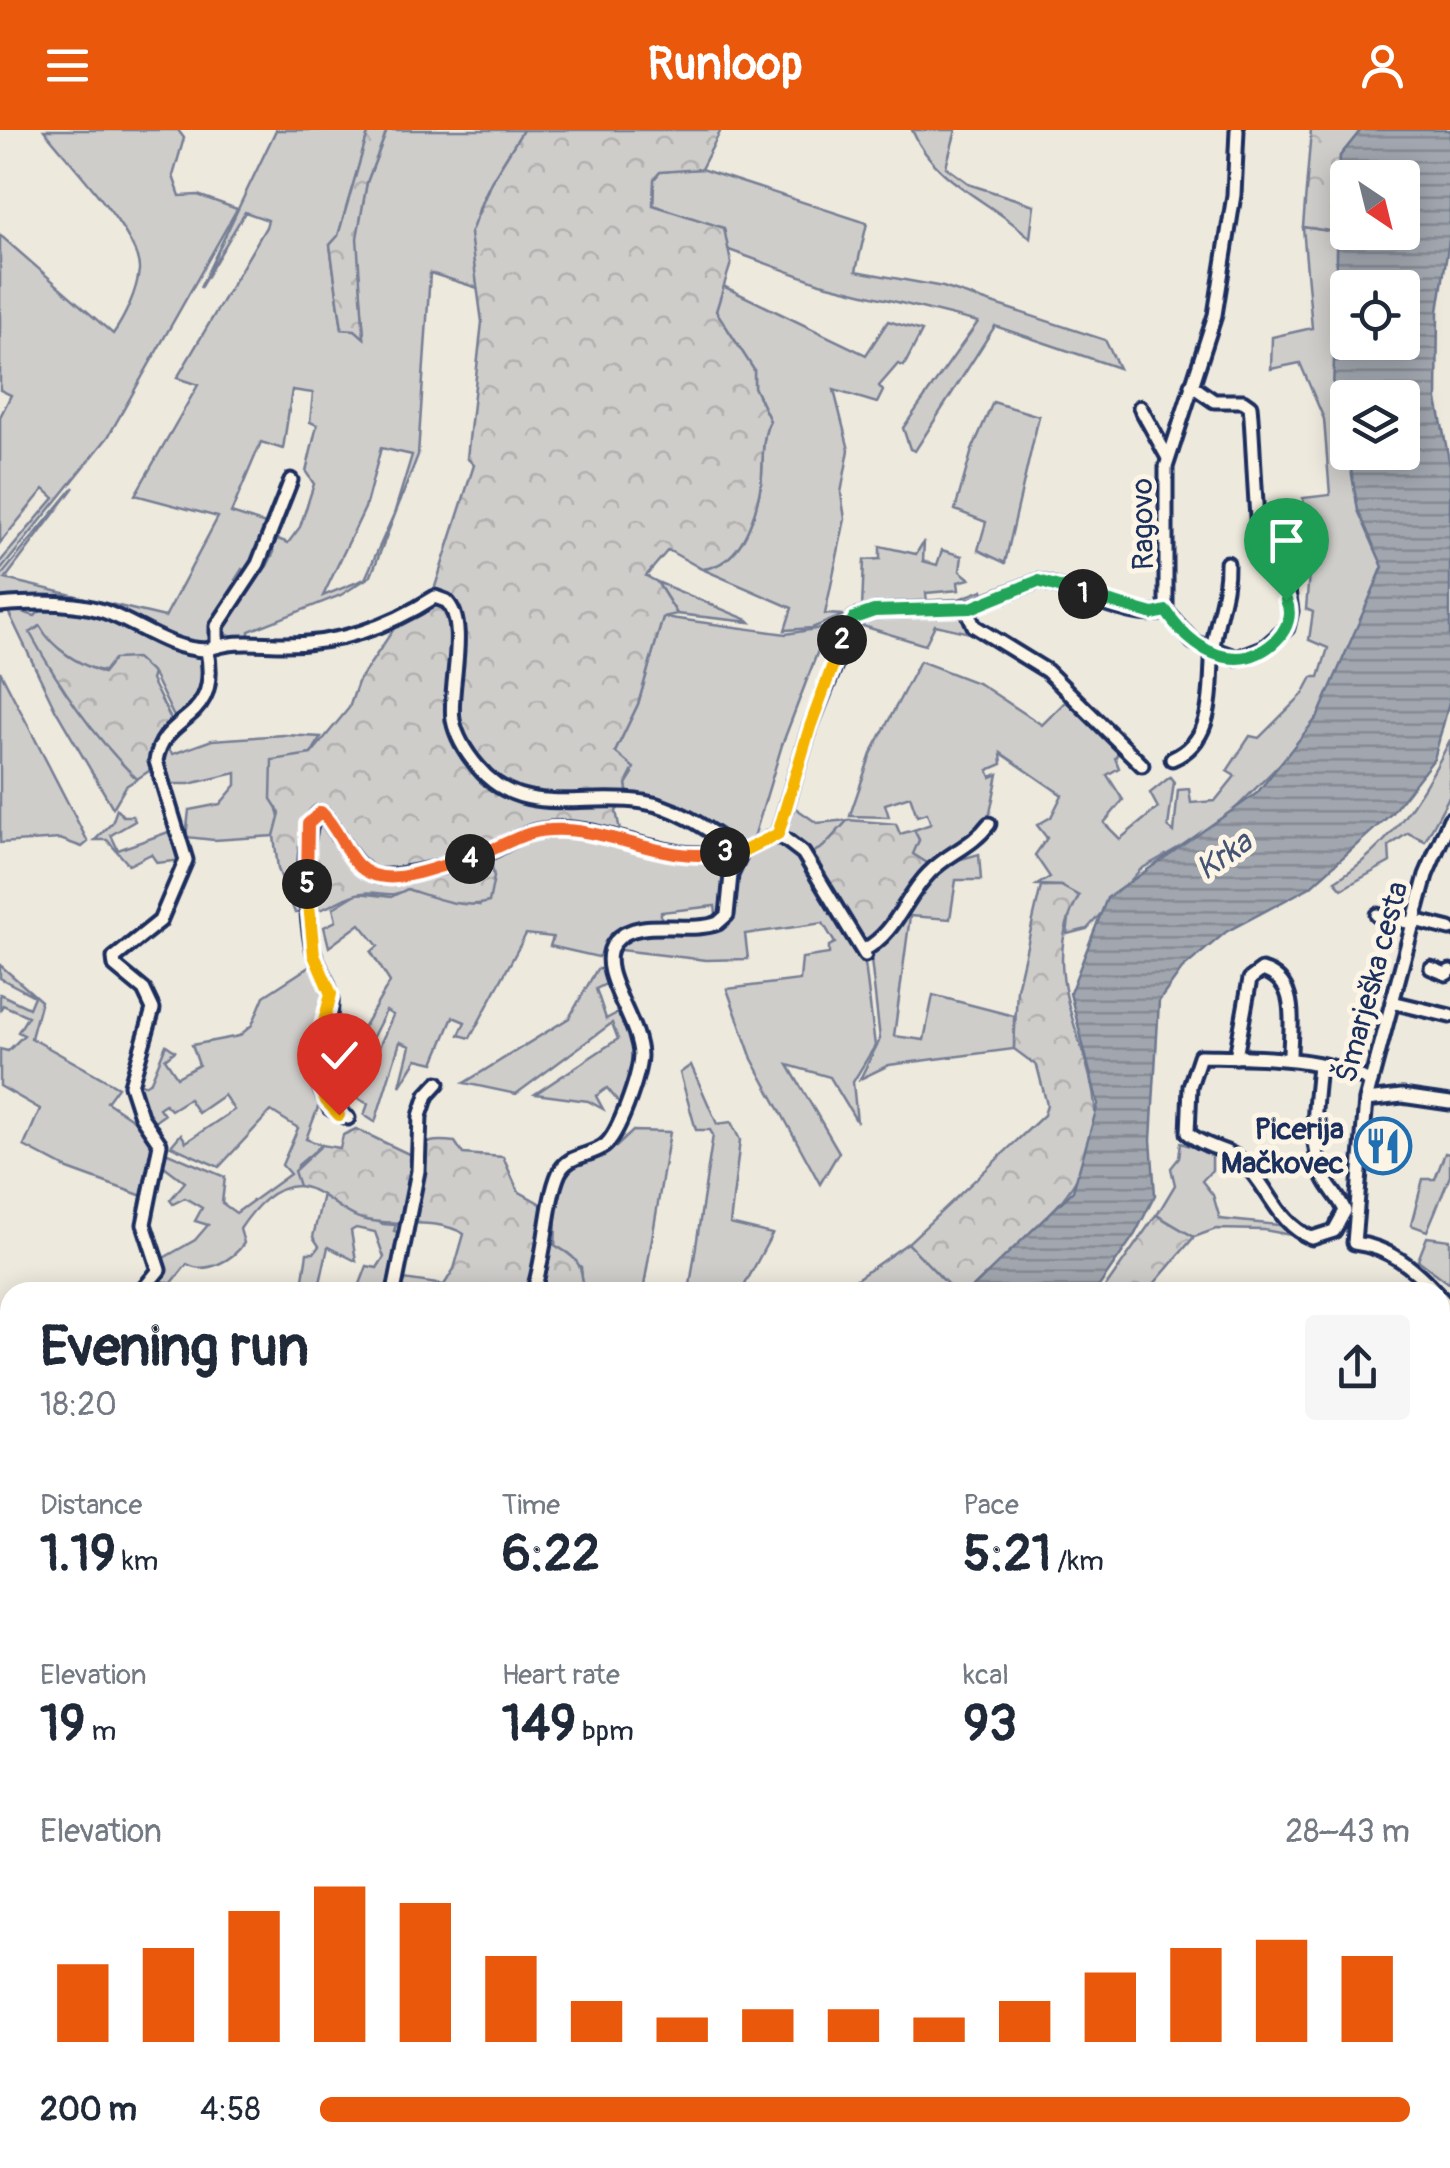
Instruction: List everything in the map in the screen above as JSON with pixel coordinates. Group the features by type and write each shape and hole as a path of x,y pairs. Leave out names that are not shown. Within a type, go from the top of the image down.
{"street":[{"name":"Ragovo","path":"778,834 810,727 848,624 874,611 966,608 1038,581 1108,604 1153,614 1166,611 1168,458 1211,330 1224,268 1238,130"},
{"path":"1166,611 1185,636 1213,652 1237,658 1254,654 1283,633 1291,611 1286,568 1264,562 1257,551 1258,478 1250,406 1243,401 1214,401 1191,385"},
{"path":"1140,407 1168,458"},
{"path":"149,1282 159,1270 144,1224 160,1144 141,1116 130,1085 154,1009 144,990 115,966 114,958 160,921 186,860 156,762 161,746 208,692 216,626 258,564 291,480"},
{"path":"1172,760 1188,749 1210,712 1213,652 1226,599 1227,562"},
{"path":"0,606 85,607 116,616 176,647 212,648 343,636 395,622 435,597 446,600 456,618 454,722 464,747 492,783 527,800 646,802 699,824 739,850"},
{"path":"966,608 974,626 1047,671 1142,765"},
{"path":"348,1118 330,1108 313,1065 331,994 312,946 306,883 308,824 314,814 321,812 335,825 356,864 374,875 410,877 433,866 472,859 526,834 555,829 684,856 739,850 778,834 803,854 865,954 893,926 925,876 970,846 989,824"},
{"name":"Šmarješka cesta","path":"1424,1282 1384,1250 1354,1243 1370,1082 1419,923 1426,875 1450,819"},
{"path":"537,1282 558,1176 573,1158 596,1151 613,1138 638,1075 637,1032 607,966 609,951 630,931 718,923 730,905 739,850"},
{"path":"1377,916 1450,929"},
{"path":"1431,968 1446,974 1450,971"},
{"path":"1236,1057 1250,978 1262,970 1278,975 1289,992 1290,1057"},
{"path":"1392,1002 1450,1016"},
{"path":"1319,1066 1313,1124 1318,1155 1324,1177 1345,1211 1334,1231 1312,1238 1273,1205 1243,1161 1202,1145 1188,1133 1190,1086 1200,1056 1319,1066 1370,1082"},
{"path":"396,1282 418,1171 420,1116 427,1095 438,1083"},
{"path":"1366,1100 1402,1096 1450,1103"}],"green space":[{"path":"44,130 178,130 184,138 173,176 180,196 198,195 237,209 108,437 0,571 0,562 54,498 44,489 0,543 0,417 11,395 0,390 0,235 113,334 130,304 139,270 136,255 116,218"},
{"path":"276,130 369,130 338,236 330,245 342,329 356,330 364,337 356,238 367,182 387,130 524,130 480,205 473,244 481,289 430,273 418,455 371,576 341,595 249,631 249,640 218,642 217,631 225,610 261,563 267,566 274,552 268,542 270,536 288,543 300,527 314,484 306,472 317,425 310,422 313,393 292,390 283,449 261,442 231,513 272,526 251,575 242,569 235,580 242,587 221,612 214,643 199,646 171,641 103,609 78,603 0,603 0,577 74,487 5,579 165,617 218,517 135,495 198,385 177,378 268,220 245,212 200,288","holes":["381,448 412,455 394,514 365,579 323,596 365,508"]},
{"path":"369,130 387,130 367,182 357,238 364,338 355,330 342,329 330,245 338,236"},
{"path":"523,130 721,130 701,169 660,172 654,179 653,205 724,228 731,263 716,311 754,370 754,387 770,421 755,511 744,538 727,559 702,569 668,550 646,576 657,582 677,614 663,617 638,704 615,752 634,768 626,784 628,797 616,811 622,840 551,826 462,858 448,858 448,863 490,855 494,877 489,902 458,904 407,889 390,894 362,893 317,910 295,913 278,869 274,836 280,813 271,799 272,760 311,754 349,708 358,682 397,624 433,593 474,465 467,458 482,322 470,234 491,182"},
{"path":"912,130 956,130 946,167 971,185 1034,205 1030,238 949,178 922,149"},
{"path":"1311,130 1361,130 1340,160 1330,160 1330,231 1303,227"},
{"path":"701,169 867,223 856,271 943,287 1105,340 1119,368 995,326 915,451 910,449 903,428 978,322 820,283 729,250 722,236 653,205 654,179 660,172"},
{"path":"1303,227 1330,231 1330,250 1336,250 1336,270 1330,270 1330,360 1335,360 1335,380 1330,380 1330,470 1352,470 1358,510 1383,566 1324,712 1292,752 1220,824 1141,869 1087,929 1067,934 1070,912 1061,886 1037,885 1050,877 1035,855 1047,838 1037,825 1051,817 1062,795 1001,753 1002,764 988,770 991,777 998,774 988,823 932,866 912,854 919,840 914,830 931,824 927,813 917,816 910,796 885,804 889,817 850,816 871,754 920,661 980,684 1042,725 1070,697 1124,745 1115,758 1119,768 1107,775 1123,800 1104,823 1120,839 1158,808 1150,793 1170,777 1174,782 1168,827 1174,832 1178,790 1189,789 1191,803 1215,801 1235,776 1227,771 1250,736 1259,738 1303,694 1312,677 1319,677 1328,648 1309,640 1313,612 1306,609 1310,561 1303,498 1330,495 1324,419 1300,363 1271,369 1272,337 1312,328"},
{"path":"723,286 866,355 888,321 922,331 904,366 898,364 879,386 883,391 877,403 834,390 849,450 841,493 845,519 825,614 844,615 812,628 785,630 792,608 702,569 727,559 750,525 761,484 770,421 754,387 754,370 716,311"},
{"path":"993,402 1039,416 1005,563 978,550 986,522 955,510 972,450"},
{"path":"924,541 923,561 937,565 942,550 962,556 960,571 970,579 958,582 959,590 926,593 927,603 959,599 983,590 986,599 862,609 864,560 880,559 880,546 916,554"},
{"path":"657,582 748,620 750,622 677,614"},
{"path":"6,607 35,616 39,612 25,607 82,609 197,652 206,661 206,690 180,720 173,715 153,674 115,673 88,667 31,633 78,710 137,779 126,786 113,808 55,709"},
{"path":"962,611 983,636 935,625 925,645 853,623 873,614"},
{"path":"663,617 786,634 827,627 782,745 752,844 738,846 628,797 626,784 633,773 615,752 638,704"},
{"path":"40,626 59,649 103,673 114,659 136,658 153,674 151,680 175,727 154,744 155,767 137,779 92,728 30,633"},
{"path":"0,671 88,842 82,847 60,839 0,843"},
{"path":"284,735 321,737 311,754 298,757 277,809 280,820 274,836 214,840 186,837 189,810 220,804 236,785 236,773 189,784 165,784 161,755 165,746 173,754 212,740"},
{"path":"1450,740 1450,795 1425,841 1408,833 1389,846 1390,862 1342,889 1335,881 1372,853 1402,820"},
{"path":"791,805 817,823 848,820 823,847 807,856 783,834"},
{"path":"117,809 123,816 133,816 135,821 111,835 118,850 177,829 183,860 157,863 151,854 129,865 107,840 95,840 112,823"},
{"path":"848,820 896,824 900,834 914,830 919,840 913,854 932,866 891,926 871,941 860,939 807,856 823,847"},
{"path":"549,831 734,855 725,910 717,920 715,906 661,912 661,923 637,927 598,957 550,946 553,937 526,934 470,1038 459,1035 465,1022 453,1017 434,1063 417,1059 400,1086 410,1046 400,1042 375,1122 364,1115 368,1104 357,1098 393,1015 386,1011 361,1060 348,1053 390,982 371,952 378,946 360,924 329,947 324,927 336,921 333,908 358,893 391,897 407,889 447,901 480,905 490,855 515,840"},
{"path":"772,844 795,850 864,955 875,1046 853,1082 857,1122 830,1077 788,1065 839,1152 820,1184 752,1059 727,989 800,980 802,958 829,954 829,946 835,943 823,923 745,934 748,959 706,960 612,949 628,934 719,925 741,866"},
{"path":"979,854 981,880 956,880 950,919 910,916 894,1036 924,1040 933,995 1014,1016 1014,1049 889,1065 860,1079 880,1039 870,951 927,877 943,864"},
{"path":"1041,886 1061,886 1079,896 1065,930 1062,963 1066,995 1092,1087 1095,1117 1091,1148 1070,1190 1055,1209 979,1282 945,1282 908,1243 1044,1115 1047,1105 1037,1066 1014,1049 1017,989"},
{"path":"315,963 329,1004 311,1067 322,1097 306,1139 322,1145 298,1165 299,1186 273,1194 251,1213 240,1229 244,1243 233,1255 210,1267 187,1264 173,1282 157,1279 160,1260 195,1240 208,1225 195,1221 202,1208 185,1198 173,1204 170,1200 185,1182 160,1163 163,1151 225,1177 222,1203 236,1213 290,1174 282,1165 298,1128 271,1111 219,1167 171,1146 181,1134 186,1142 234,1110 224,1095 198,1113 189,1099 171,1110 165,1104 159,1108 164,1115 151,1124 134,1082 144,1085 151,1081 166,1045 175,1051 165,1059 177,1077 199,1065 192,1045 239,1036 252,1025 264,996"},
{"path":"0,965 41,1001 31,1038 118,1087 107,1102 132,1119 137,1116 157,1142 148,1198 68,1169 24,1146 40,1109 0,1086 0,1049 8,1051 24,1035 18,1032 28,1016 3,1005 0,1010 0,994 29,1008 34,996 0,978"},
{"path":"597,969 604,969 610,982 596,989 606,1019 619,1012 611,998 616,994 632,1037 631,1074 621,1105 607,1088 596,1096 603,1109 588,1101 535,1094 618,1039 612,1023 516,1094 464,1083 569,1018"},
{"path":"691,1065 717,1124 731,1122 740,1140 730,1224 772,1234 746,1282 691,1282 713,1135 710,1130 696,1130 680,1073"},
{"path":"356,1129 415,1157 426,1144 442,1141 455,1142 463,1154 503,1157 518,1191 541,1204 543,1238 578,1263 583,1282 446,1282 454,1269 464,1234 440,1225 362,1219 299,1186 294,1171 322,1145 340,1148 343,1135"},
{"path":"633,1131 670,1132 645,1282 582,1282 581,1267 555,1246 557,1194 574,1163 597,1151 616,1147"},
{"path":"1181,1143 1212,1153 1212,1170 1202,1181 1213,1195 1220,1219 1289,1226 1296,1236 1264,1230 1216,1229 1194,1237 1157,1215 1175,1185 1171,1168 1179,1158"},
{"path":"1445,1153 1450,1154 1450,1176 1427,1231 1411,1225 1423,1179 1435,1179"},
{"path":"323,1194 383,1224 396,1225 394,1231 401,1233 394,1280 361,1282 367,1266 377,1268 384,1257 375,1232 356,1228 351,1231 356,1261 328,1247 320,1282 303,1282 307,1253 314,1253 319,1246 313,1237"},
{"path":"1156,1215 1194,1237 1156,1282 1109,1282"},
{"path":"1427,1237 1450,1240 1450,1282 1447,1282 1418,1260"},
{"path":"908,1243 945,1282 852,1282"}],"water":[{"name":"Krka","path":"1361,130 1450,130 1450,234 1438,311 1437,400 1450,465 1450,699 1434,759 1391,814 1310,887 1226,932 1182,969 1159,1001 1151,1140 1155,1195 1135,1234 1102,1282 978,1282 1073,1191 1098,1104 1070,993 1107,898 1257,793 1318,716 1383,567 1358,510 1351,470 1420,470 1420,380 1333,380 1334,360 1420,360 1420,270 1337,270 1337,250 1420,250 1420,160 1340,160 1340,156"}],"place":[{"name":"Picerija Mačkovec","path":"1383,1146"}],"route":[{"path":"339,1115 326,1101 313,1065 331,994 314,955 306,883 308,824 314,814 321,812 335,825 356,864 374,875 410,877 433,866 491,852 526,834 555,829 684,856 737,849 742,852 778,834 810,727 848,624 862,614 971,608 1038,581 1073,589 1108,604 1153,614 1166,611 1193,642 1237,658 1254,654 1283,633 1291,616 1286,600"}]}
